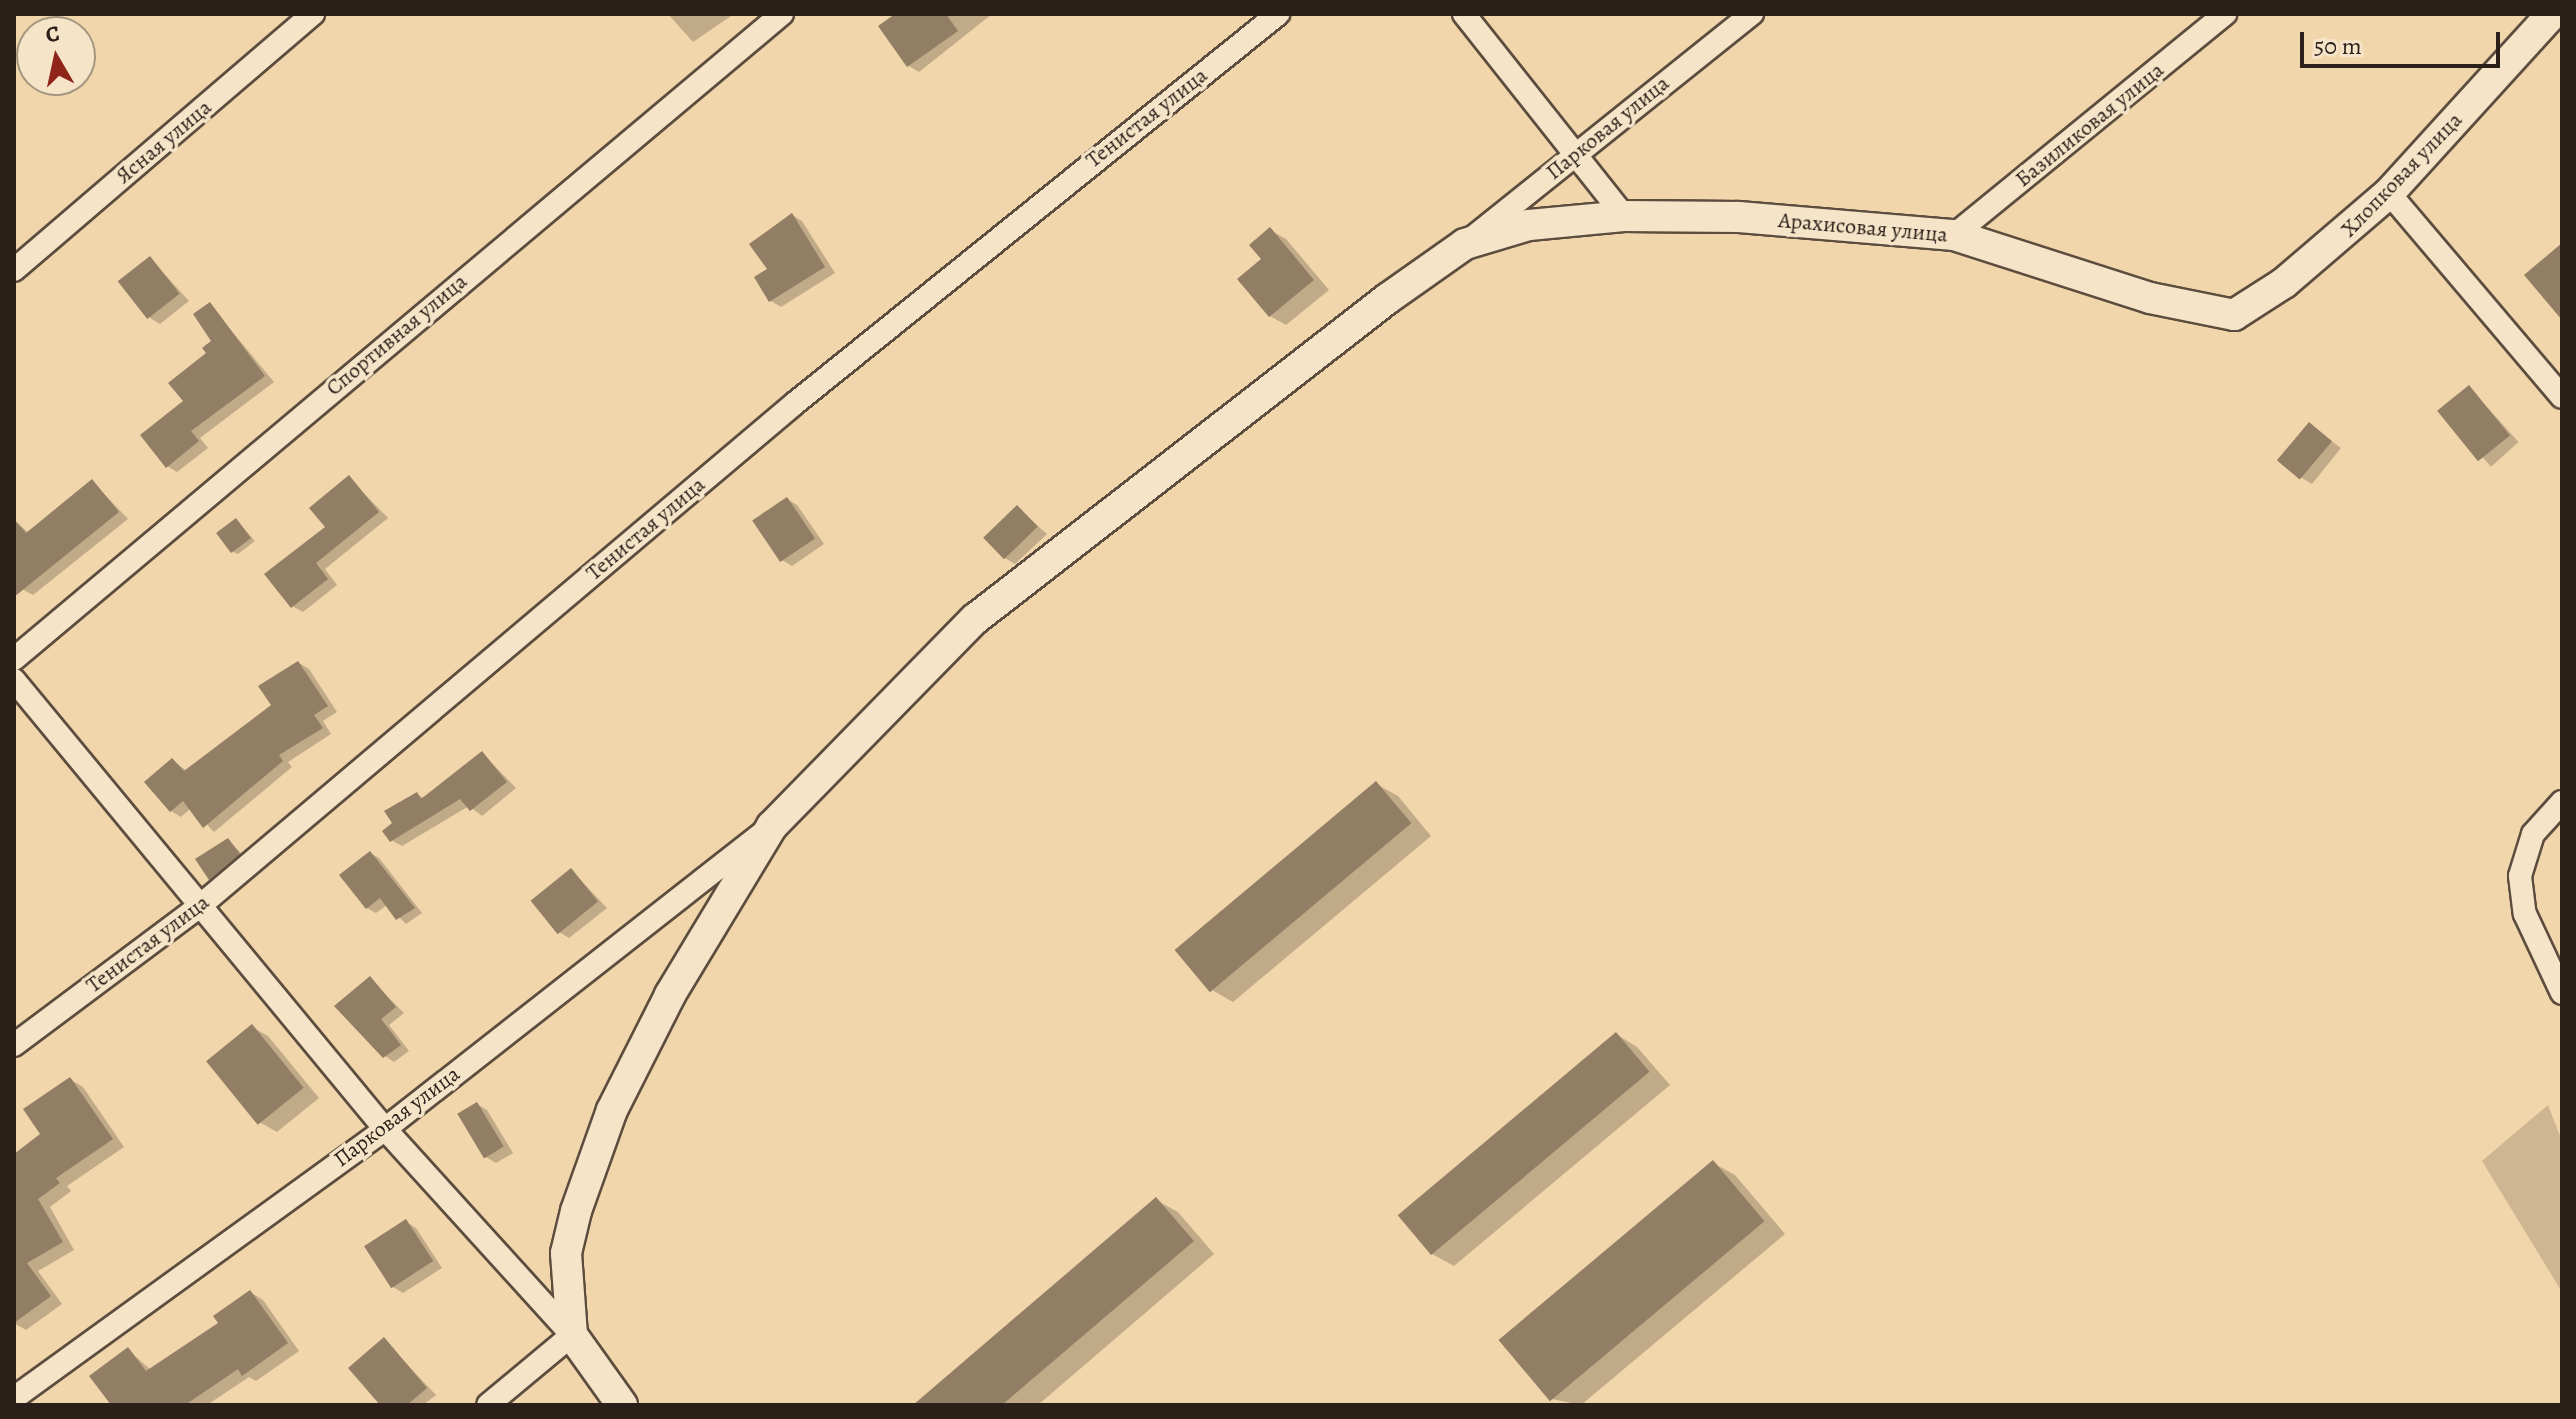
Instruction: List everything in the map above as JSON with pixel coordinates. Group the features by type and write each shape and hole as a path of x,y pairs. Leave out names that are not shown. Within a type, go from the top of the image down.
{"street":[{"name":"Ясная улица","path":"14,270 313,14"},
{"name":"Спортивная улица","path":"14,659 782,14"},
{"name":"Тенистая улица","path":"14,1045 201,905 794,404 1278,14"},
{"path":"1464,14 1624,216"},
{"name":"Парковая улица","path":"1465,244 1752,14"},
{"name":"Базиликовая улица","path":"1954,235 2225,14"},
{"name":"Хлопковая улица","path":"2234,315 2333,245 2389,193 2552,14"},
{"path":"2389,193 2562,397"},
{"name":"Арахисовая улица","path":"1465,244 1553,221 1624,216 1856,223 1954,235 2150,298 2234,315"},
{"path":"572,1335 566,1253 612,1110 697,945 772,826 975,619 1465,244"},
{"path":"14,680 385,1129 572,1335 622,1405"},
{"path":"2562,802 2533,834 2520,876 2525,914 2562,993"},
{"name":"Парковая улица","path":"14,1398 385,1129 772,826"},
{"path":"488,1405 572,1335"}],"shaded area":[{"path":"2548,1105 2562,1141 2562,1292 2482,1161"}],"building":[{"path":"895,14 946,14 958,31 907,67 878,26"},
{"path":"792,213 825,267 769,302 754,277 767,269 749,244"},
{"path":"1270,227 1314,280 1269,317 1237,279 1261,259 1249,245"},
{"path":"2562,243 2562,320 2524,275"},
{"path":"150,256 180,294 147,319 118,281"},
{"path":"210,302 265,376 191,431 199,441 166,468 140,435 183,401 168,383 206,353 202,348 211,341 193,314"},
{"path":"2469,385 2510,436 2478,461 2437,411"},
{"path":"2309,422 2332,441 2300,480 2277,460"},
{"path":"349,475 379,512 316,563 328,579 291,608 264,574 325,527 309,508"},
{"path":"92,479 119,512 14,597 14,519 26,533"},
{"path":"787,497 815,538 780,562 752,520"},
{"path":"1017,505 1038,527 1004,559 983,538"},
{"path":"236,518 251,538 231,553 216,533"},
{"path":"298,661 328,706 314,715 323,728 279,755 283,761 203,828 183,801 170,812 144,782 172,758 184,771 271,705 258,686"},
{"path":"482,751 507,782 470,811 460,799 390,842 382,831 392,823 384,811 417,792 421,799"},
{"path":"1376,781 1411,823 1210,992 1175,950"},
{"path":"228,838 240,854 209,880 195,859"},
{"path":"370,851 415,908 396,920 380,898 366,909 339,875"},
{"path":"571,868 598,901 558,934 531,901"},
{"path":"370,976 396,1007 381,1019 401,1045 383,1058 334,1006"},
{"path":"252,1024 304,1088 258,1125 206,1061"},
{"path":"1616,1032 1649,1072 1431,1255 1398,1215"},
{"path":"70,1077 113,1139 56,1178 60,1183 38,1199 63,1242 27,1263 51,1296 14,1323 14,1154 40,1134 23,1109"},
{"path":"477,1102 504,1147 484,1158 457,1114"},
{"path":"1713,1160 1764,1221 1550,1401 1499,1340"},
{"path":"1156,1197 1194,1241 1002,1405 913,1405"},
{"path":"406,1219 433,1261 391,1288 364,1246"},
{"path":"250,1290 288,1343 242,1376 238,1369 185,1405 111,1405 89,1376 128,1347 146,1371 218,1323 213,1316"},
{"path":"384,1337 427,1388 407,1405 380,1405 348,1368"}]}
